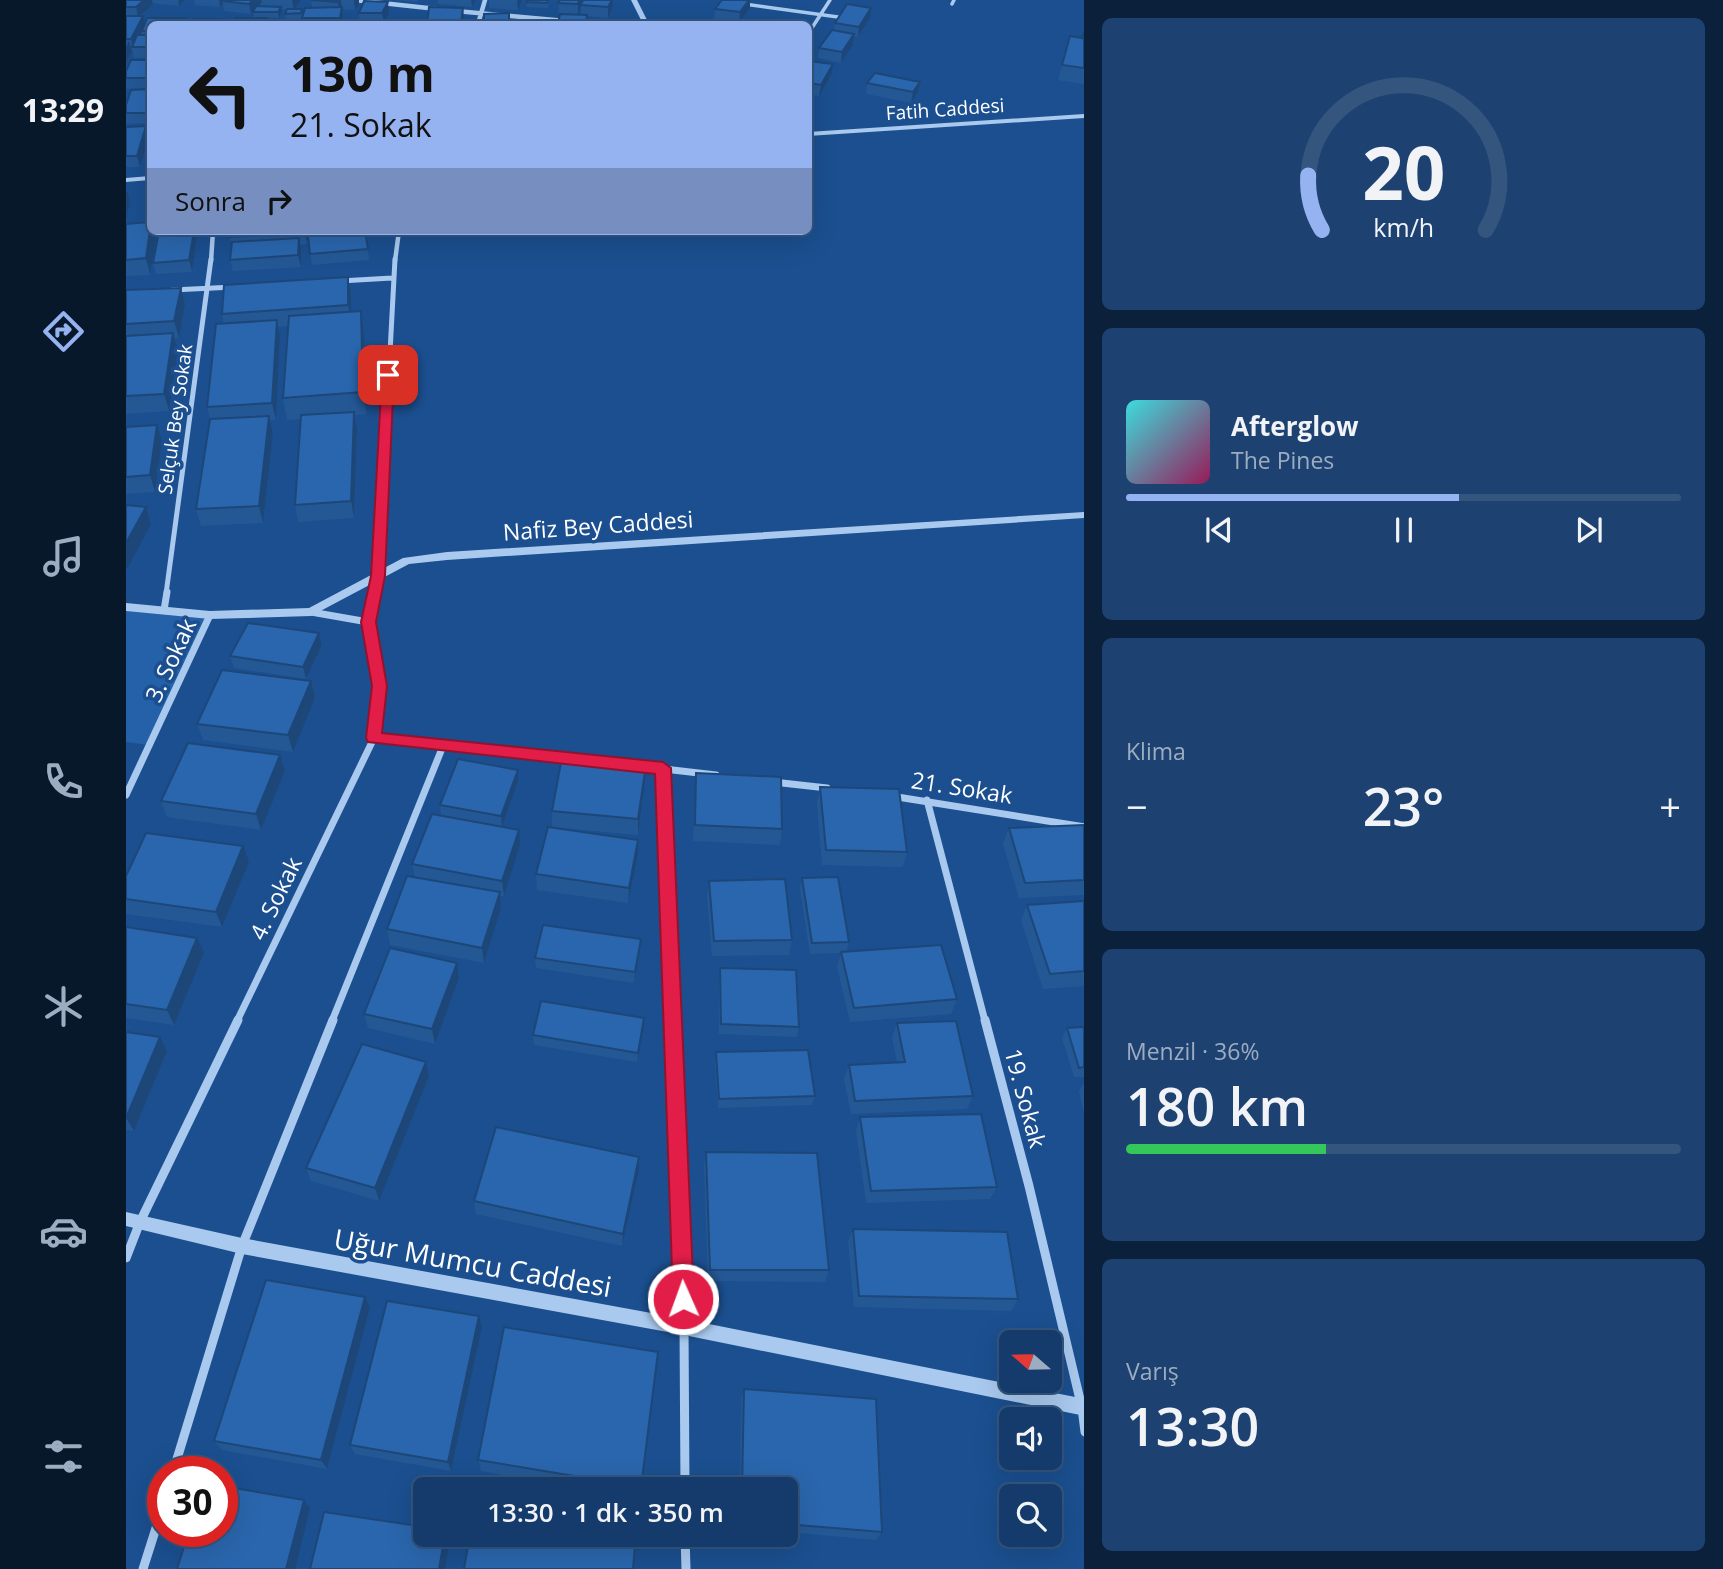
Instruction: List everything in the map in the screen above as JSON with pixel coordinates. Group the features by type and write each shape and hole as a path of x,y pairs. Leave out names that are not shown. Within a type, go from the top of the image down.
{"street":[{"path":"354,0 438,9"},
{"path":"479,21 485,0"},
{"path":"634,0 644,21"},
{"path":"452,10 571,21"},
{"name":"Fatih Caddesi","path":"812,134 1084,116"},
{"path":"126,180 147,178"},
{"name":"Selçuk Bey Sokak","path":"164,610 209,288 212,235"},
{"name":"4. Sokak","path":"126,1258 133,1220 374,738 380,686 368,622 378,576 392,278 398,235"},
{"path":"327,281 392,278"},
{"path":"167,290 248,286"},
{"name":"Nafiz Bey Caddesi","path":"126,607 210,615 311,612 407,561 447,556 1084,515"},
{"path":"311,612 368,622"},
{"name":"3. Sokak","path":"126,794 210,615"},
{"path":"374,738 581,760"},
{"path":"178,1456 242,1246 443,746"},
{"path":"635,766 729,776"},
{"path":"663,768 684,1327 685,1477"},
{"path":"769,781 835,789"},
{"name":"21. Sokak","path":"888,795 1084,827"},
{"name":"19. Sokak","path":"927,800 1029,1186 1083,1408 1084,1432"},
{"name":"Uğur Mumcu Caddesi","path":"133,1220 242,1246 684,1327 1083,1408"},
{"path":"143,1569 150,1547"},
{"path":"685,1547 686,1569"}],"lane":[{"path":"812,28 831,0"},
{"path":"734,3 838,17"}],"shaded area":[{"path":"126,607 210,615 150,745 126,742"}],"building":[{"path":"126,0 144,0 136,7 126,7"},
{"path":"223,0 253,0 249,4"},
{"path":"527,0 548,0 547,3"},
{"path":"560,0 579,0 578,4 558,3"},
{"path":"583,0 612,0 608,7 581,5"},
{"path":"722,0 749,0 740,12 715,9"},
{"path":"364,1 388,2 382,13 359,13"},
{"path":"847,4 871,8 859,27 835,23"},
{"path":"256,6 281,7 278,12 253,12"},
{"path":"342,7 340,18 302,18 305,8"},
{"path":"429,7 463,8 461,21 427,21"},
{"path":"287,9 302,9 301,13 285,14"},
{"path":"509,13 509,21 484,21 484,14"},
{"path":"560,14 587,15 586,21 559,21"},
{"path":"126,16 143,16 131,39 126,39"},
{"path":"147,18 186,18 184,21 147,21 147,31 142,31"},
{"path":"235,18 267,18 266,21 234,21"},
{"path":"193,19 221,19 220,21 192,21"},
{"path":"832,30 854,34 842,52 819,48"},
{"path":"1084,32 1084,68 1062,65 1070,36 1082,38"},
{"path":"137,35 147,35 147,47 132,47"},
{"path":"147,58 147,78 126,78 131,60"},
{"path":"812,61 833,64 821,85 812,84"},
{"path":"875,73 920,82 913,92 867,83"},
{"path":"147,89 147,113 126,113 131,90"},
{"path":"146,126 137,156 126,156 126,127"},
{"path":"147,222 147,235 149,235 146,258 126,260 126,224"},
{"path":"158,235 193,235 189,260 153,263"},
{"path":"230,235 268,235 230,237"},
{"path":"308,235 366,235 368,249 310,254"},
{"path":"299,238 298,255 230,260 232,242"},
{"path":"348,277 348,305 222,314 224,285"},
{"path":"181,288 174,321 126,324 126,290"},
{"path":"361,311 363,392 283,398 289,316"},
{"path":"277,320 272,403 207,407 216,324"},
{"path":"173,333 164,394 126,396 126,336"},
{"path":"354,412 351,501 295,505 301,415"},
{"path":"269,416 259,506 196,509 210,419"},
{"path":"157,425 150,475 126,477 126,427"},
{"path":"126,505 146,507 126,543"},
{"path":"248,623 319,633 303,667 230,656"},
{"path":"222,670 311,681 288,735 197,724"},
{"path":"188,743 280,755 256,814 161,801"},
{"path":"562,757 646,765 638,819 552,811"},
{"path":"458,759 518,770 501,816 440,805"},
{"path":"696,773 781,777 782,829 695,825"},
{"path":"820,787 899,789 907,852 826,850"},
{"path":"432,814 519,830 502,881 412,864"},
{"path":"1084,825 1084,880 1025,883 1009,828"},
{"path":"548,827 638,840 629,888 536,874"},
{"path":"146,833 243,846 216,912 126,899 126,876"},
{"path":"407,876 500,892 482,948 387,929"},
{"path":"838,877 849,942 812,943 802,878"},
{"path":"785,879 792,940 714,941 709,881"},
{"path":"1084,901 1084,971 1050,974 1027,905"},
{"path":"543,925 641,939 635,972 535,958"},
{"path":"126,927 197,938 167,1010 126,1004"},
{"path":"941,945 957,999 854,1008 841,952"},
{"path":"390,948 457,963 432,1029 364,1014"},
{"path":"720,968 796,970 799,1027 721,1024"},
{"path":"541,1001 644,1018 638,1053 533,1035"},
{"path":"956,1021 973,1096 855,1101 849,1065 905,1062 897,1023"},
{"path":"1084,1027 1084,1067 1079,1068 1067,1028"},
{"path":"126,1032 160,1037 126,1118"},
{"path":"362,1044 426,1062 375,1188 306,1168"},
{"path":"808,1050 815,1096 719,1099 716,1052"},
{"path":"981,1114 997,1187 871,1191 860,1117"},
{"path":"496,1127 639,1157 623,1234 474,1201"},
{"path":"706,1152 817,1153 829,1270 710,1270"},
{"path":"853,1229 1007,1232 1018,1299 859,1296"},
{"path":"266,1280 365,1297 321,1460 214,1441"},
{"path":"387,1301 479,1316 448,1462 350,1445"},
{"path":"504,1327 658,1352 642,1477 581,1477 478,1460"},
{"path":"744,1389 876,1399 882,1532 798,1525 798,1477 742,1477"},
{"path":"238,1489 304,1500 286,1569 177,1569 184,1547 238,1547"},
{"path":"324,1512 413,1525 413,1547 443,1547 439,1569 310,1569"},
{"path":"468,1547 635,1547 633,1569 464,1569"}],"route":[{"path":"388,375 378,576 368,622 380,686 374,738 663,768 683,1299"}]}
